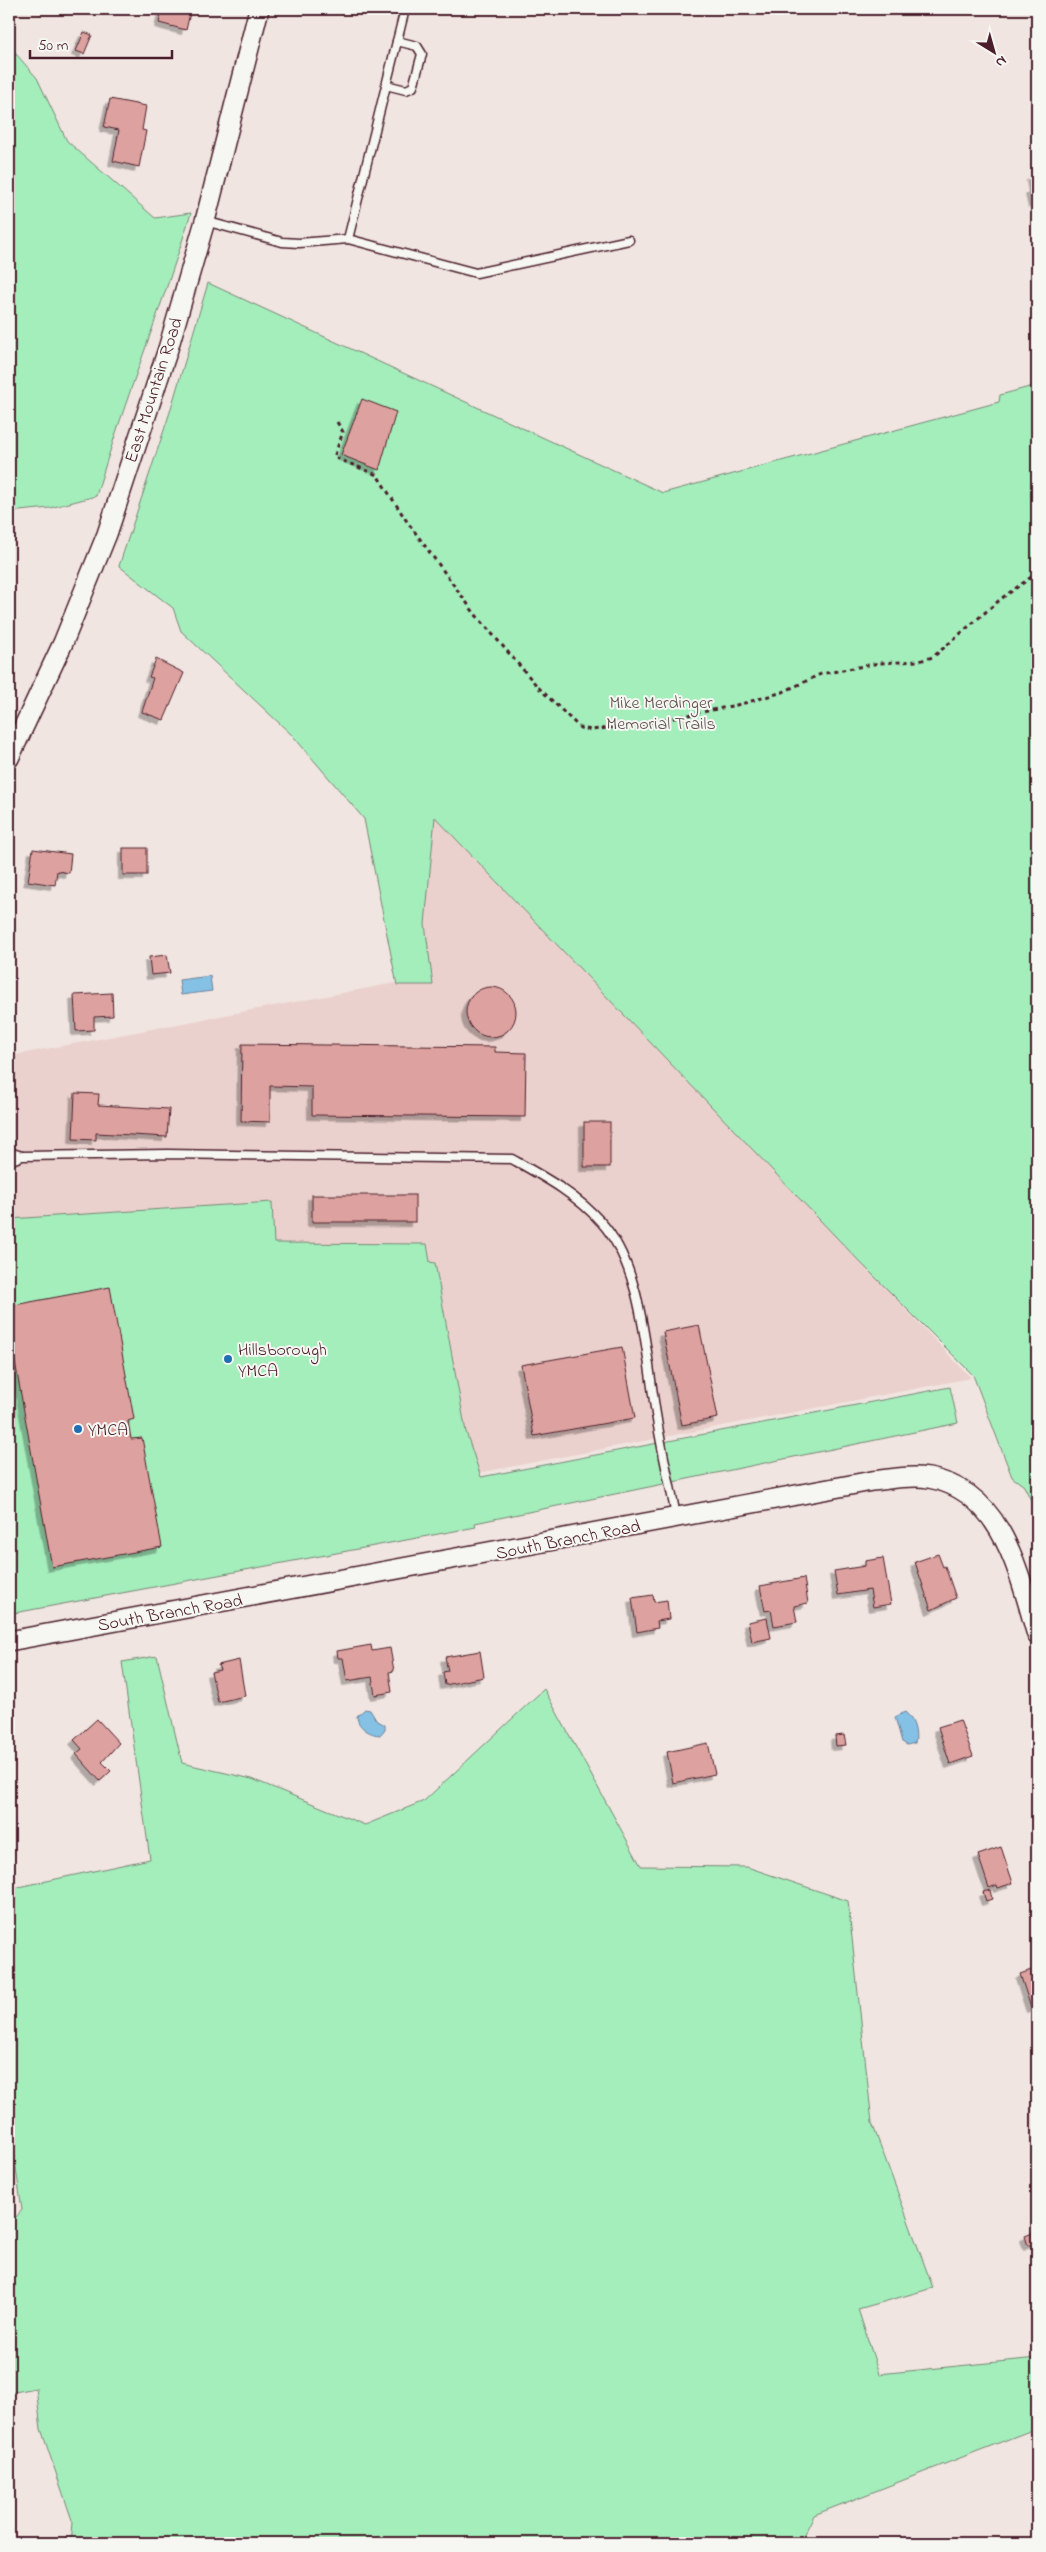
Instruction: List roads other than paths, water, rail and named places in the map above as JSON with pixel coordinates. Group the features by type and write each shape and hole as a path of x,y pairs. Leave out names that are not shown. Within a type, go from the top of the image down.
{"street":[{"name":"East Mountain Road","path":"9,758 63,643 107,534 168,349 205,221 259,9"},
{"name":"South Branch Road","path":"9,1641 872,1481 907,1477 930,1478 970,1496 989,1514 1000,1530 1017,1567 1037,1635"}],"lane":[{"path":"348,239 405,9"},
{"path":"386,85 406,90 413,87 422,54 417,46 397,41"},
{"path":"205,221 282,242 299,243 348,239 476,273 629,240"},
{"path":"9,1152 22,1156 167,1154 512,1159 548,1179 579,1201 602,1223 622,1253 635,1285 657,1420 676,1518"},
{"path":"9,1161 22,1156"}],"water":[{"path":"210,976 212,991 181,995 179,980"},
{"path":"365,1709 370,1710 376,1720 385,1725 385,1730 381,1735 369,1732 359,1724 357,1716"},
{"path":"905,1712 912,1722 916,1735 915,1743 907,1745 902,1742 895,1717"}],"place":[{"name":"Hillsborough YMCA","path":"228,1359"},
{"name":"YMCA","path":"78,1429"}],"park label":[{"name":"Mike Merdinger Memorial Trails","path":"661,712"}]}
